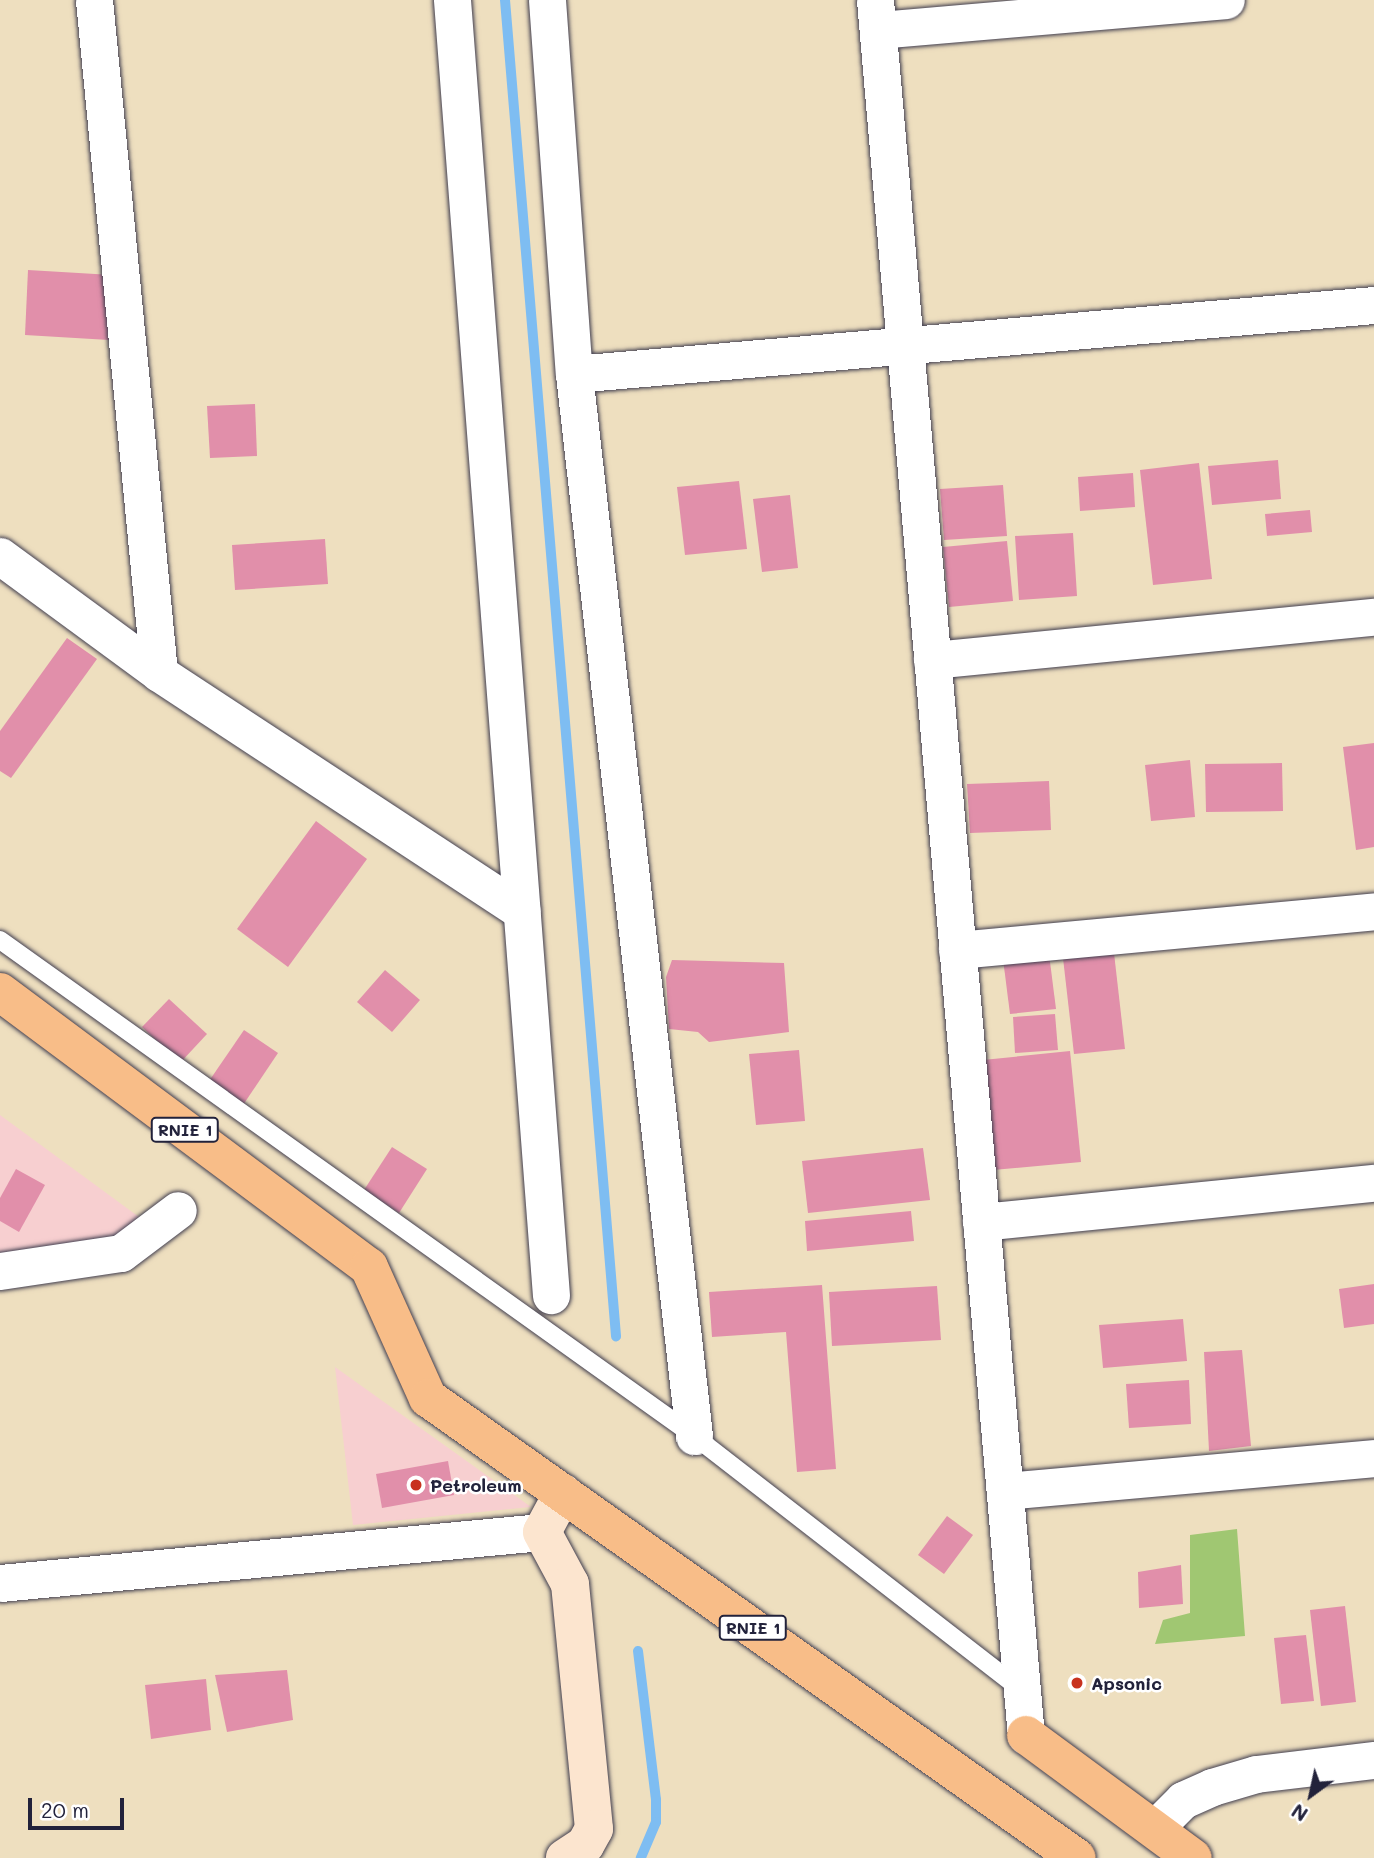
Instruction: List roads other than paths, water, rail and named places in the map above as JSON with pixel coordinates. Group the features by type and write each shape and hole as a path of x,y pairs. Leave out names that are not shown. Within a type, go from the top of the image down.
{"highway":[{"name":"RNIE 1","path":"0,992 369,1267 428,1398 1077,1858"},
{"path":"1026,1735 1193,1858"}],"street":[{"path":"94,0 159,673"},
{"path":"452,0 551,1295"},
{"path":"547,0 574,374 694,1436"},
{"path":"1026,1735 877,15 1226,0"},
{"path":"574,374 1374,305"},
{"path":"0,556 159,673 522,911"},
{"path":"932,660 1374,617"},
{"path":"957,950 1374,911"},
{"path":"981,1222 1374,1183"},
{"path":"0,1271 121,1253 178,1210"},
{"path":"1005,1492 1374,1458"},
{"path":"542,1532 563,1493"},
{"path":"0,1583 542,1532"},
{"path":"542,1532 570,1584 594,1829 585,1845 565,1858"},
{"path":"1154,1829 1183,1800 1212,1787 1256,1774 1374,1760"}],"lane":[{"path":"0,940 694,1436 1022,1691"}],"waterway":[{"path":"505,0 616,1336"},
{"path":"638,1651 656,1800 656,1822 641,1858"}],"place":[{"name":"Petroleum","path":"416,1485"},
{"name":"Apsonic","path":"1077,1683"}]}
